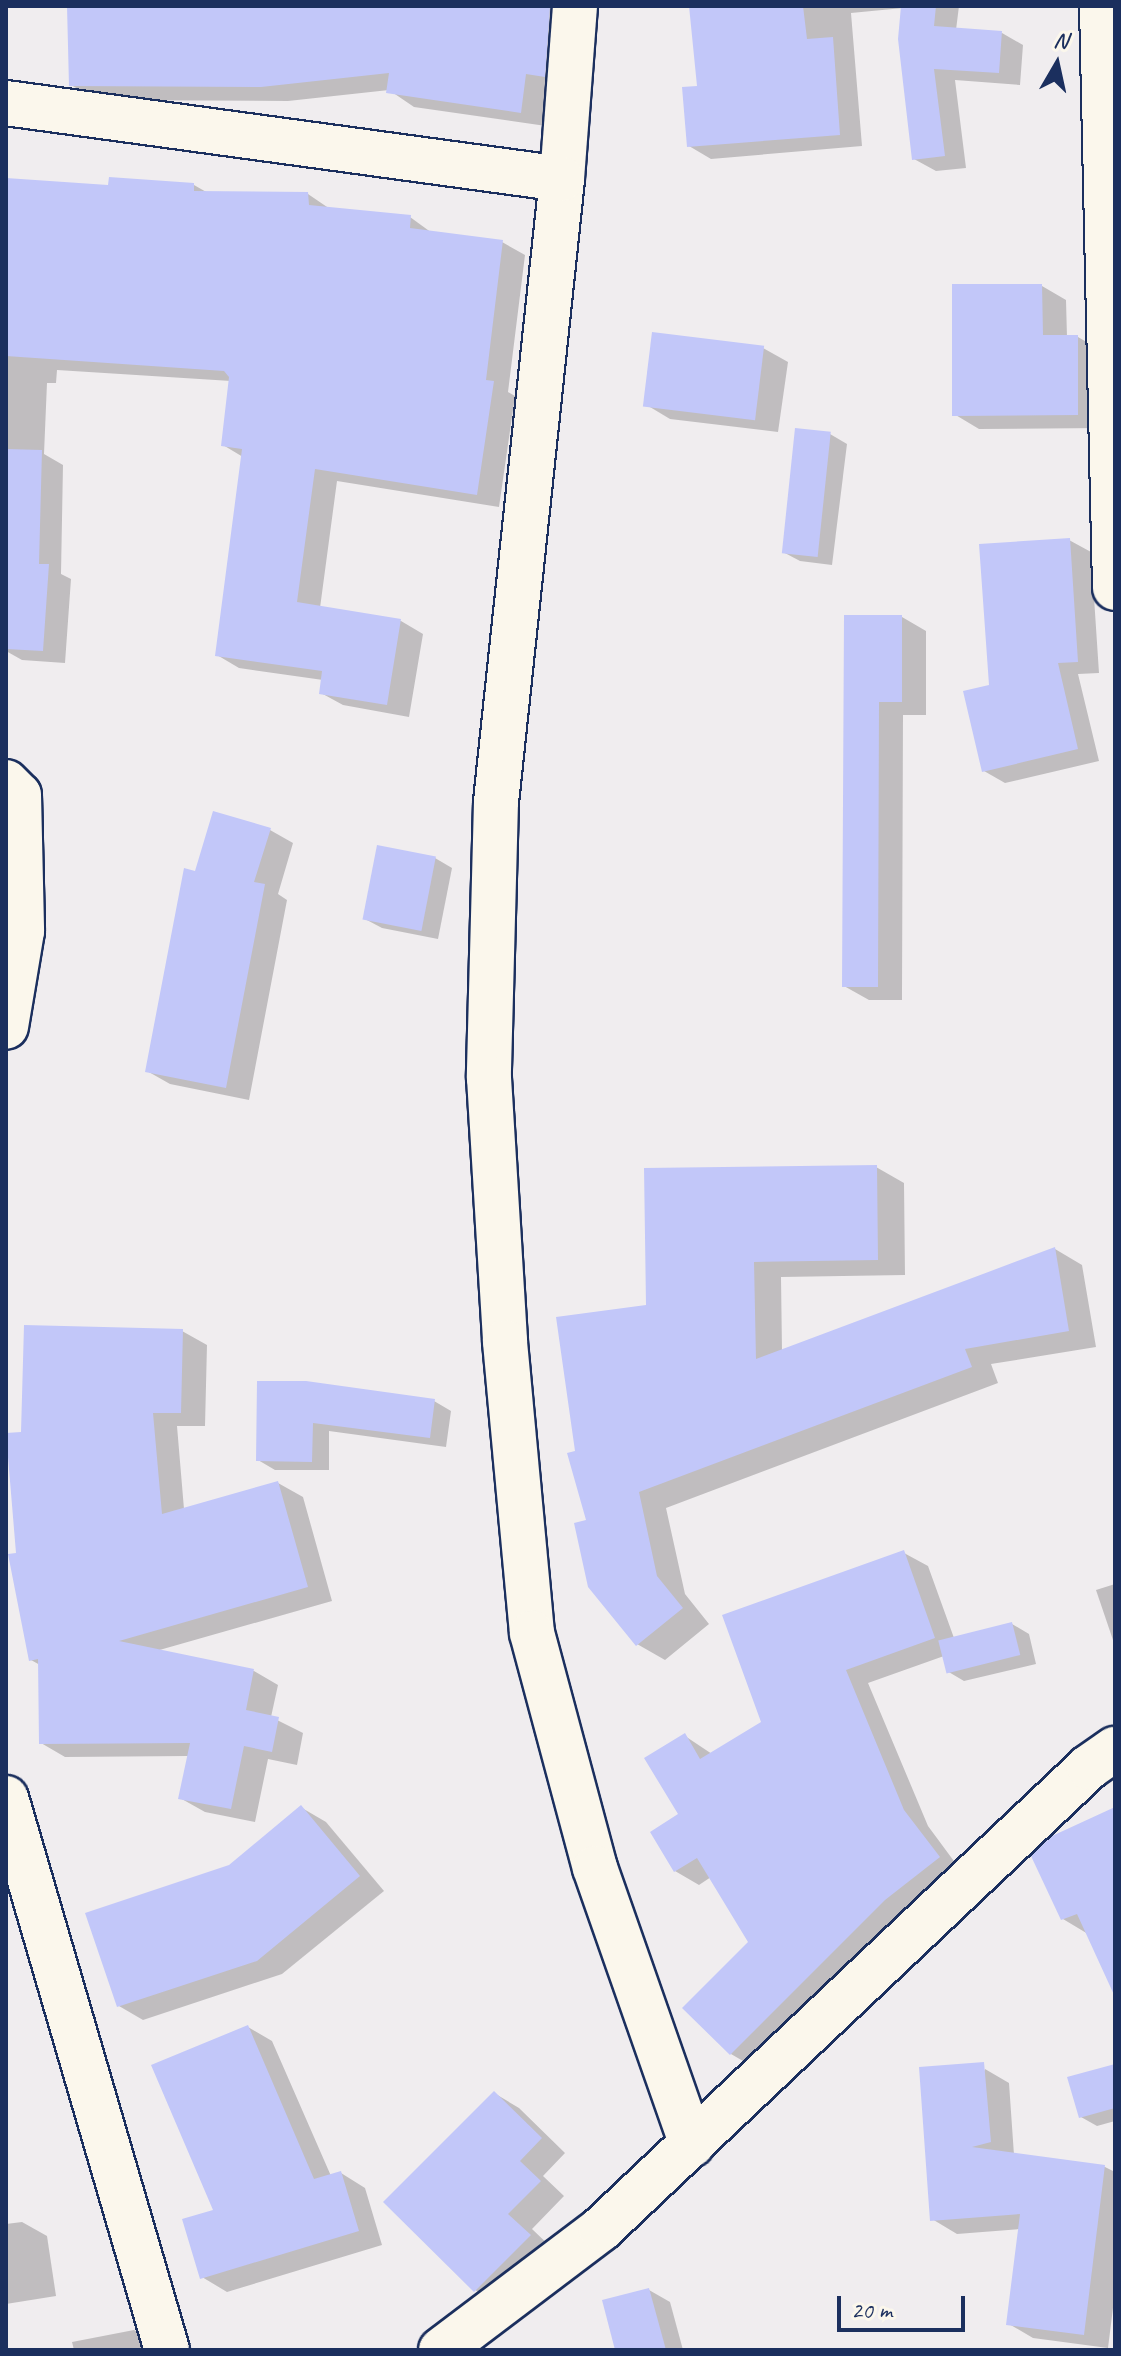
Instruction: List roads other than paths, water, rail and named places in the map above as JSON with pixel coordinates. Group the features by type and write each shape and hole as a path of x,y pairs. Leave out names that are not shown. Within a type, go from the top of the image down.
{"street":[{"path":"575,6 562,179 496,802 489,1078 505,1342 532,1633 595,1868 692,2145"},
{"path":"1102,6 1115,588"},
{"path":"6,103 562,179"},
{"path":"6,782 19,795 22,931 6,1027"},
{"path":"441,2350 601,2229 1089,1767 1115,1749"},
{"path":"6,1798 167,2350"}]}
